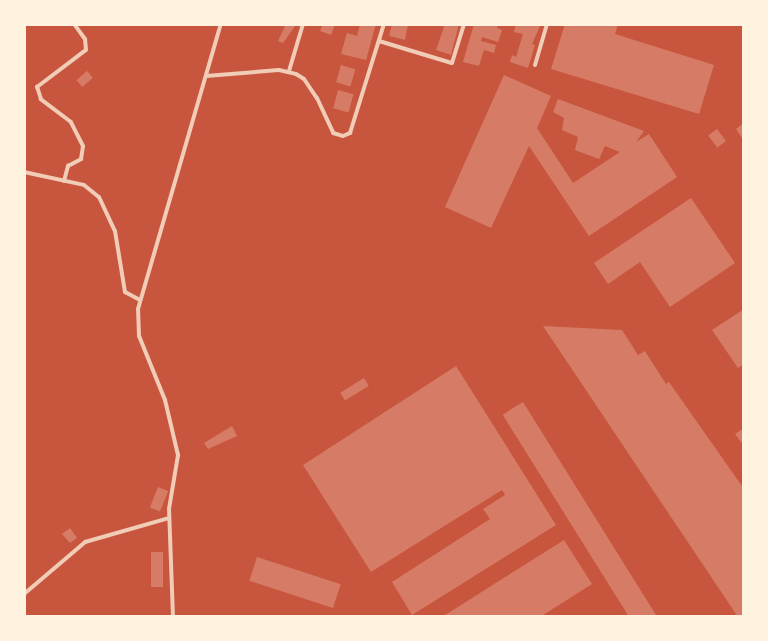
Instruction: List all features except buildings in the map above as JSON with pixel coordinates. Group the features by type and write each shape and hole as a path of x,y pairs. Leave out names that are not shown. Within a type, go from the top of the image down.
{"street":[{"path":"173,617 169,518 178,455 165,400 139,336 140,300 221,24"},
{"path":"289,71 303,24"},
{"path":"206,76 289,71 304,79 333,133 344,136 350,133 384,24"},
{"path":"379,41 452,63 464,24"},
{"path":"535,65 547,24"},
{"path":"64,181 68,166 81,159 83,146 71,122 41,99 37,87 86,50 86,39 77,25"},
{"path":"24,172 84,185 104,204 119,246 125,292 140,300"},
{"path":"24,594 85,542 169,518"}]}
